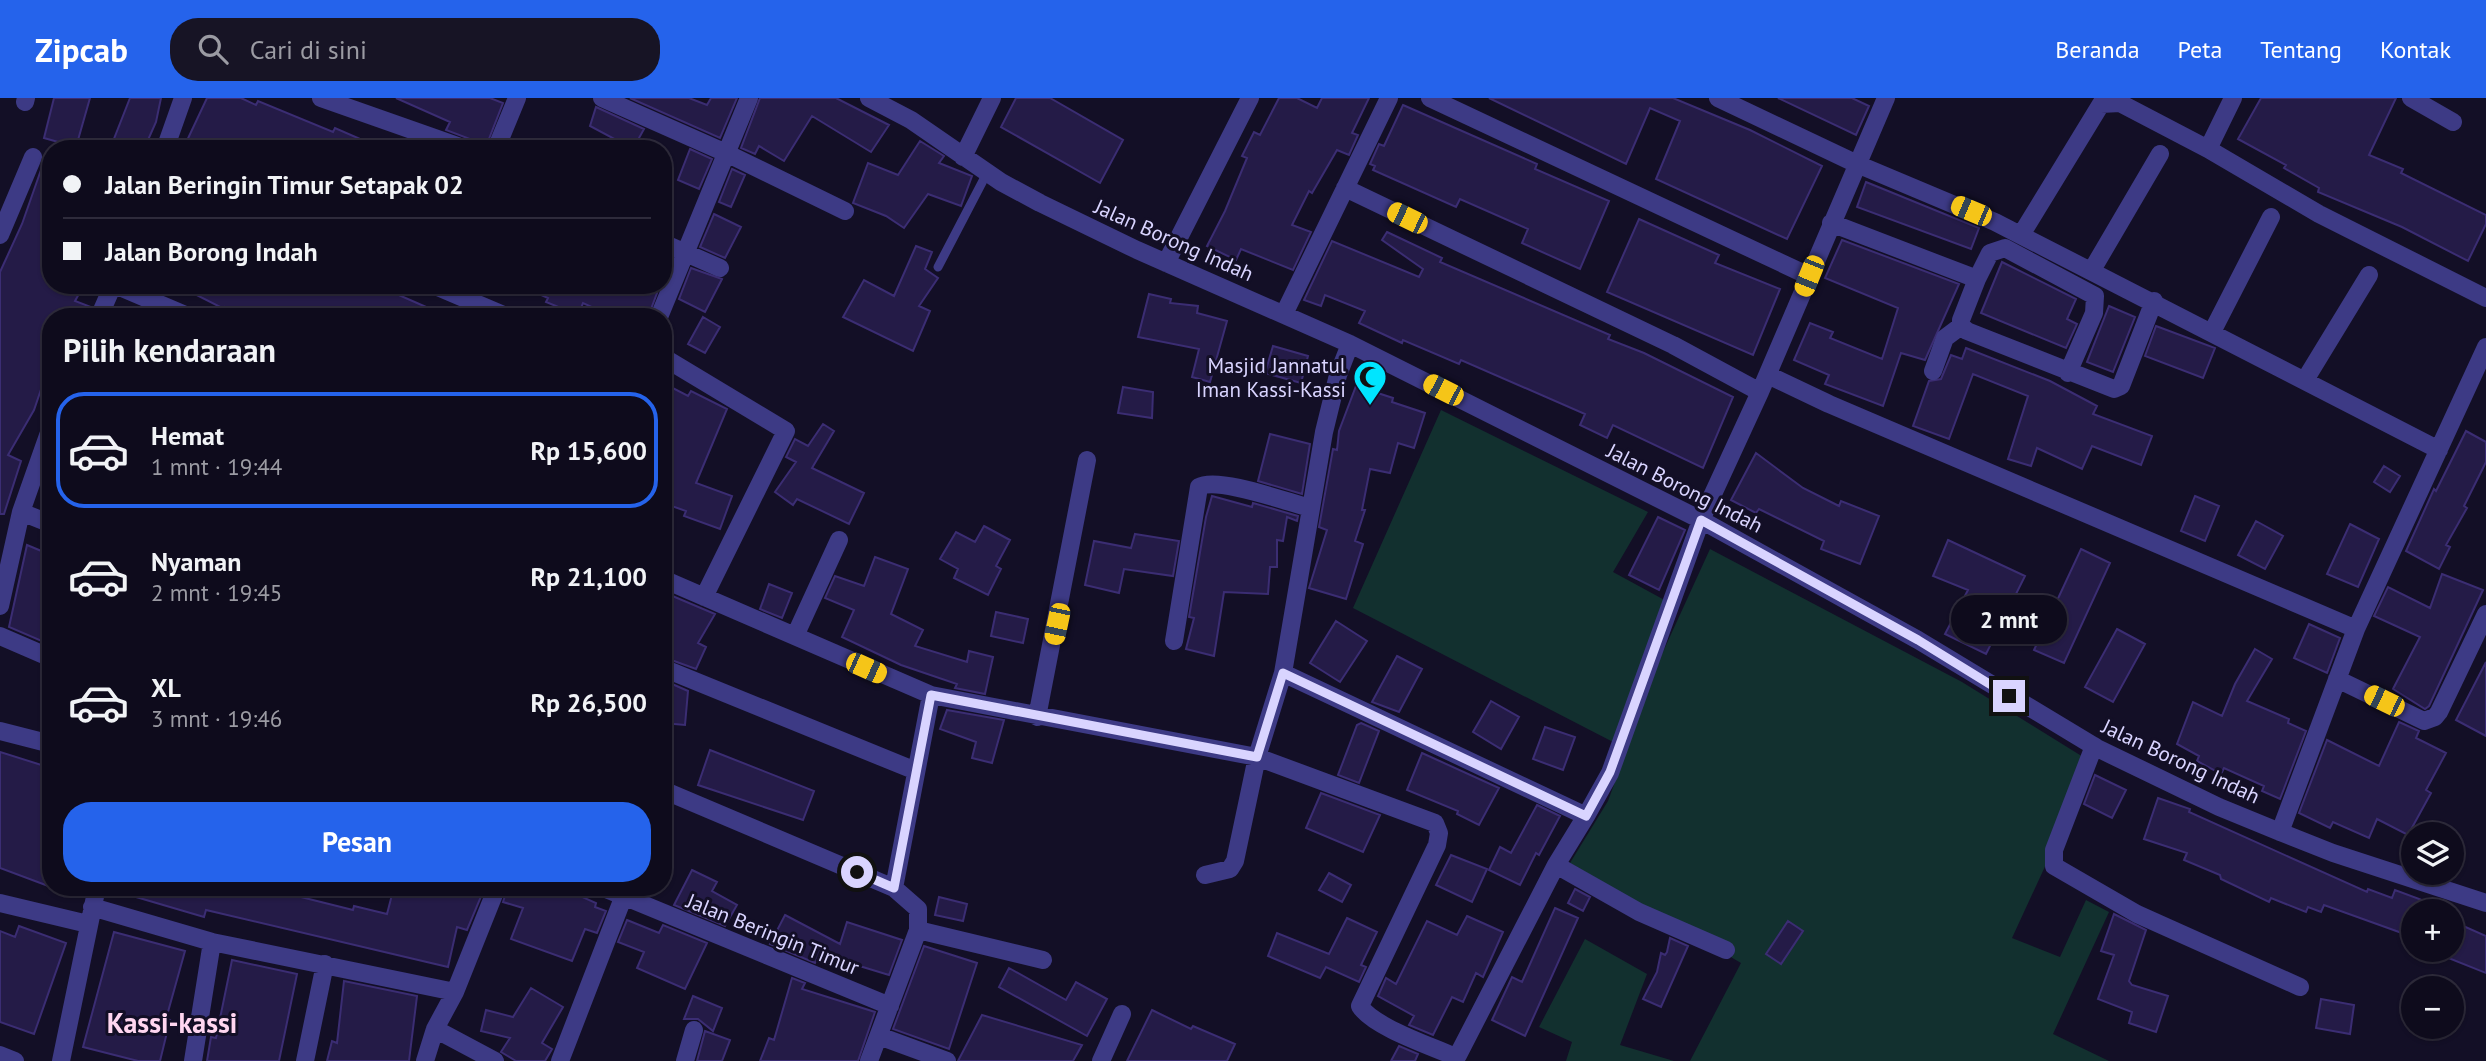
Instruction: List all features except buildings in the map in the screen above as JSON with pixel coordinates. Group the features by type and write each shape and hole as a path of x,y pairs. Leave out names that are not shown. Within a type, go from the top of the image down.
{"street":[{"path":"168,140 183,98"},
{"path":"321,98 440,140"},
{"path":"500,140 517,98"},
{"path":"602,98 726,153 845,211"},
{"path":"672,285 749,98"},
{"name":"Jalan Borong Indah","path":"869,98 899,104 963,157 1040,203 1350,344 1701,520 1918,640 2094,746 2219,807 2280,832 2333,853 2486,903"},
{"path":"963,157 992,98"},
{"path":"1166,262 1250,98"},
{"path":"1284,314 1389,98"},
{"path":"1430,98 1809,276"},
{"path":"1718,98 1857,164 2021,235 2154,301 2439,450"},
{"path":"672,583 931,695 1257,757 1435,823 1439,833 1437,845 1360,1006 1364,1013 1451,1055 1458,1055 1556,865 1610,772 1701,520 1764,383 1886,98"},
{"path":"2208,149 2233,98"},
{"path":"2411,98 2453,121"},
{"path":"2021,235 2101,104 2120,103 2208,149 2319,214 2486,298"},
{"path":"2092,270 2161,154"},
{"path":"0,235 33,157"},
{"path":"1345,188 1673,345 1764,383 1880,426 2356,629"},
{"path":"2212,331 2271,217"},
{"path":"1831,223 1977,279"},
{"path":"672,247 720,268"},
{"path":"1933,370 1945,338 1961,326 1977,279 1990,253 2005,248 2095,296 2094,313 2068,373"},
{"path":"2305,380 2369,275"},
{"path":"135,294 169,308"},
{"path":"454,294 487,308"},
{"path":"1961,326 2068,373 2114,388 2121,386 2154,301"},
{"path":"1206,875 1230,869 1235,861 1257,757 1283,673 1327,420 1338,375 1350,344"},
{"path":"2280,832 2356,629 2486,348"},
{"path":"672,363 786,431 704,597"},
{"path":"0,606 21,512 42,452"},
{"path":"1037,717 1087,460"},
{"path":"1174,640 1199,487 1205,484 1221,485 1310,508"},
{"path":"21,512 42,520"},
{"path":"795,636 839,540"},
{"path":"2337,679 2424,721 2429,720 2439,712 2486,614"},
{"path":"0,636 42,654"},
{"path":"672,672 916,771"},
{"path":"1283,673 1586,816"},
{"path":"894,888 931,695"},
{"path":"0,731 42,742"},
{"path":"2094,746 2054,850 2054,866 2137,914 2300,987"},
{"path":"672,794 894,888 918,909 918,930 869,1061"},
{"path":"1556,865 1639,912 1726,950"},
{"path":"61,1061 95,896"},
{"path":"425,1061 435,1029 455,992 493,896"},
{"name":"Jalan Beringin Timur","path":"619,896 890,1006"},
{"path":"560,1061 623,898"},
{"path":"0,903 90,915 455,992"},
{"path":"918,930 1043,960"},
{"path":"193,1061 212,942"},
{"path":"306,1061 325,964"},
{"path":"1101,1061 1122,1014"},
{"path":"435,1029 495,1061"},
{"path":"685,1061 694,1030"},
{"path":"879,1036 947,1061"},
{"path":"0,1055 15,1061"}],"lane":[{"path":"938,267 987,173"}],"green space":[{"path":"1441,410 1648,512 1613,572 1670,603 1615,743 1353,608"},
{"path":"1710,549 1962,682 2088,760 2048,860 2012,938 2060,957 2086,900 2109,912 2053,1034 2109,1061 1690,1061 1741,963 1570,863 1608,801 1662,654"},
{"path":"1585,939 1647,974 1620,1045 1674,1061 1566,1061 1572,1042 1539,1027"}],"place":[{"name":"Masjid Jannatul Iman Kassi-Kassi","path":"1370,407"}],"district":[{"name":"Kassi-kassi","path":"172,1022"}],"route":[{"path":"857,872 894,888 931,695 950,701 1257,757 1283,673 1475,761 1586,816 1595,804 1610,772 1701,520 1918,640 2009,696"}]}
